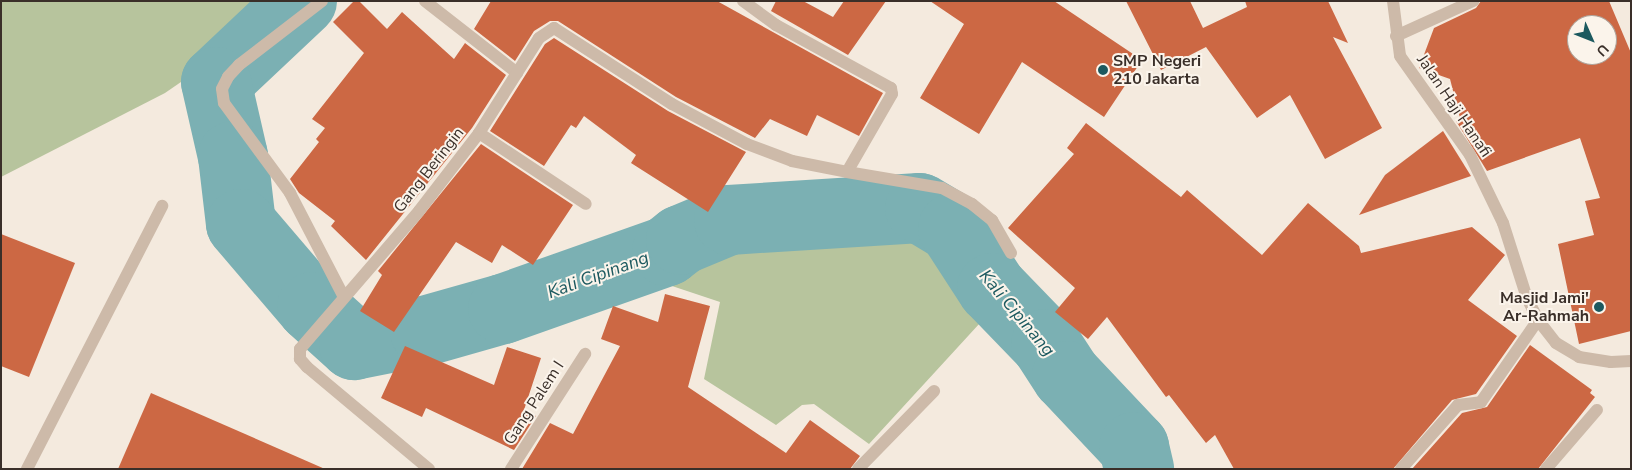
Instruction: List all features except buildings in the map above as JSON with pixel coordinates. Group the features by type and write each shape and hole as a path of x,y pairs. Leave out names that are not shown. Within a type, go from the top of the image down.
{"street":[{"path":"322,1 239,65 228,77 222,89 224,103 290,193 342,300"},
{"path":"425,1 516,73"},
{"path":"743,1 770,22 891,88 892,94 847,172"},
{"name":"Jalan Haji Hanafi","path":"1393,1 1400,56 1410,74 1470,155 1503,223 1527,298 1538,320 1556,343 1579,357 1611,362 1631,361"},
{"path":"1396,36 1473,1"},
{"path":"479,133 539,38 554,28 672,104 747,144 792,161 942,188 972,204 992,220 1011,253"},
{"name":"Gang Beringin","path":"430,469 300,359 300,349 424,204 479,133 586,204"},
{"path":"27,469 162,206"},
{"path":"1410,466 1458,405 1481,402 1538,320"},
{"name":"Gang Palem I","path":"511,469 585,354"},
{"path":"858,469 934,391"},
{"path":"1546,469 1596,410"}],"green space":[{"path":"1,1 287,1 226,51 165,93 1,177"},
{"path":"896,219 921,233 960,267 991,311 869,444 814,404 802,405 776,425 704,379 720,302 657,281 671,263 713,248 857,223"}],"waterway":[{"name":"Kali Cipinang","path":"302,1 216,82 233,156 241,224 312,307 354,345 425,331 503,309 667,251 681,240 729,220 920,208 953,228 992,288 1046,344 1067,376 1134,447 1139,469"}],"place":[{"name":"SMP Negeri 210 Jakarta","path":"1103,70"},
{"name":"Masjid Jami' Ar-Rahmah","path":"1599,307"}]}
